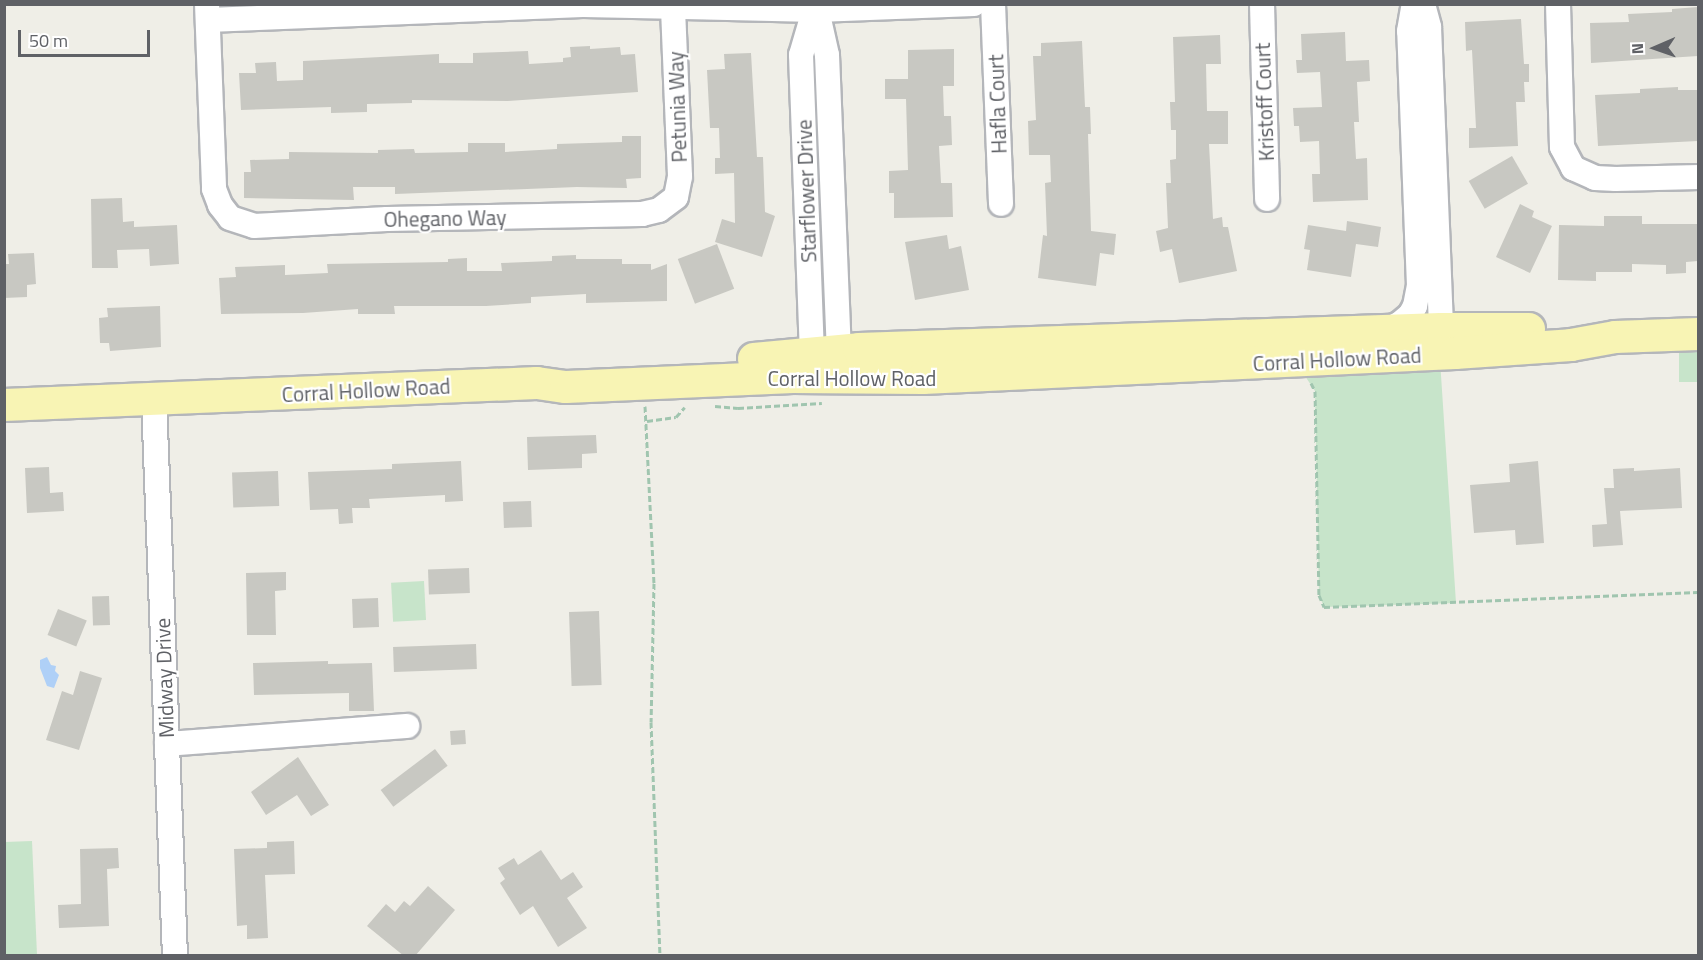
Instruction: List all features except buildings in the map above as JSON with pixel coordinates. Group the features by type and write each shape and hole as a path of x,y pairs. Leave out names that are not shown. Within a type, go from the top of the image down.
{"main road":[{"path":"537,383 566,372 607,366 827,371 1441,329 1558,328 1615,337"},
{"name":"Corral Hollow Road","path":"4,405 537,383 567,387 642,384 827,371 923,378 1455,353 1571,345 1615,337 1698,334"}],"street":[{"path":"207,12 584,5 817,7 974,4"},
{"name":"Hafla Court","path":"993,4 1001,204"},
{"name":"Kristoff Court","path":"1262,4 1267,199"},
{"path":"1380,332 1399,324 1410,315 1415,306 1419,286 1409,32 1414,4"},
{"path":"1192,366 1238,355 1416,346 1433,340 1441,329 1429,27 1423,4"},
{"path":"1558,4 1562,147 1573,168 1595,178 1698,177"},
{"name":"Petunia Way","path":"669,204 676,197 680,176 673,7"},
{"path":"817,7 827,55 827,371"},
{"name":"Ohegano Way","path":"207,12 214,189 224,211 238,223 254,226 387,219 642,214 659,210 669,204"},
{"name":"Midway Drive","path":"154,400 175,956"},
{"path":"167,744 407,726"}],"path":[{"path":"712,404 738,408 827,371"},
{"path":"1305,376 1310,380 1315,391 1319,595 1324,607 1698,592"},
{"path":"642,384 647,421 654,583 651,722 660,956"}],"green space":[{"path":"1679,345 1698,345 1698,382 1679,382"},
{"path":"1440,360 1456,603 1324,607 1319,595 1315,391 1305,376 1305,367"},
{"path":"424,581 426,620 393,622 391,583"},
{"path":"32,841 37,955 5,955 5,842"}],"water":[{"path":"47,657 51,665 56,666 55,671 59,675 54,688 47,686 40,668 40,660"}]}
